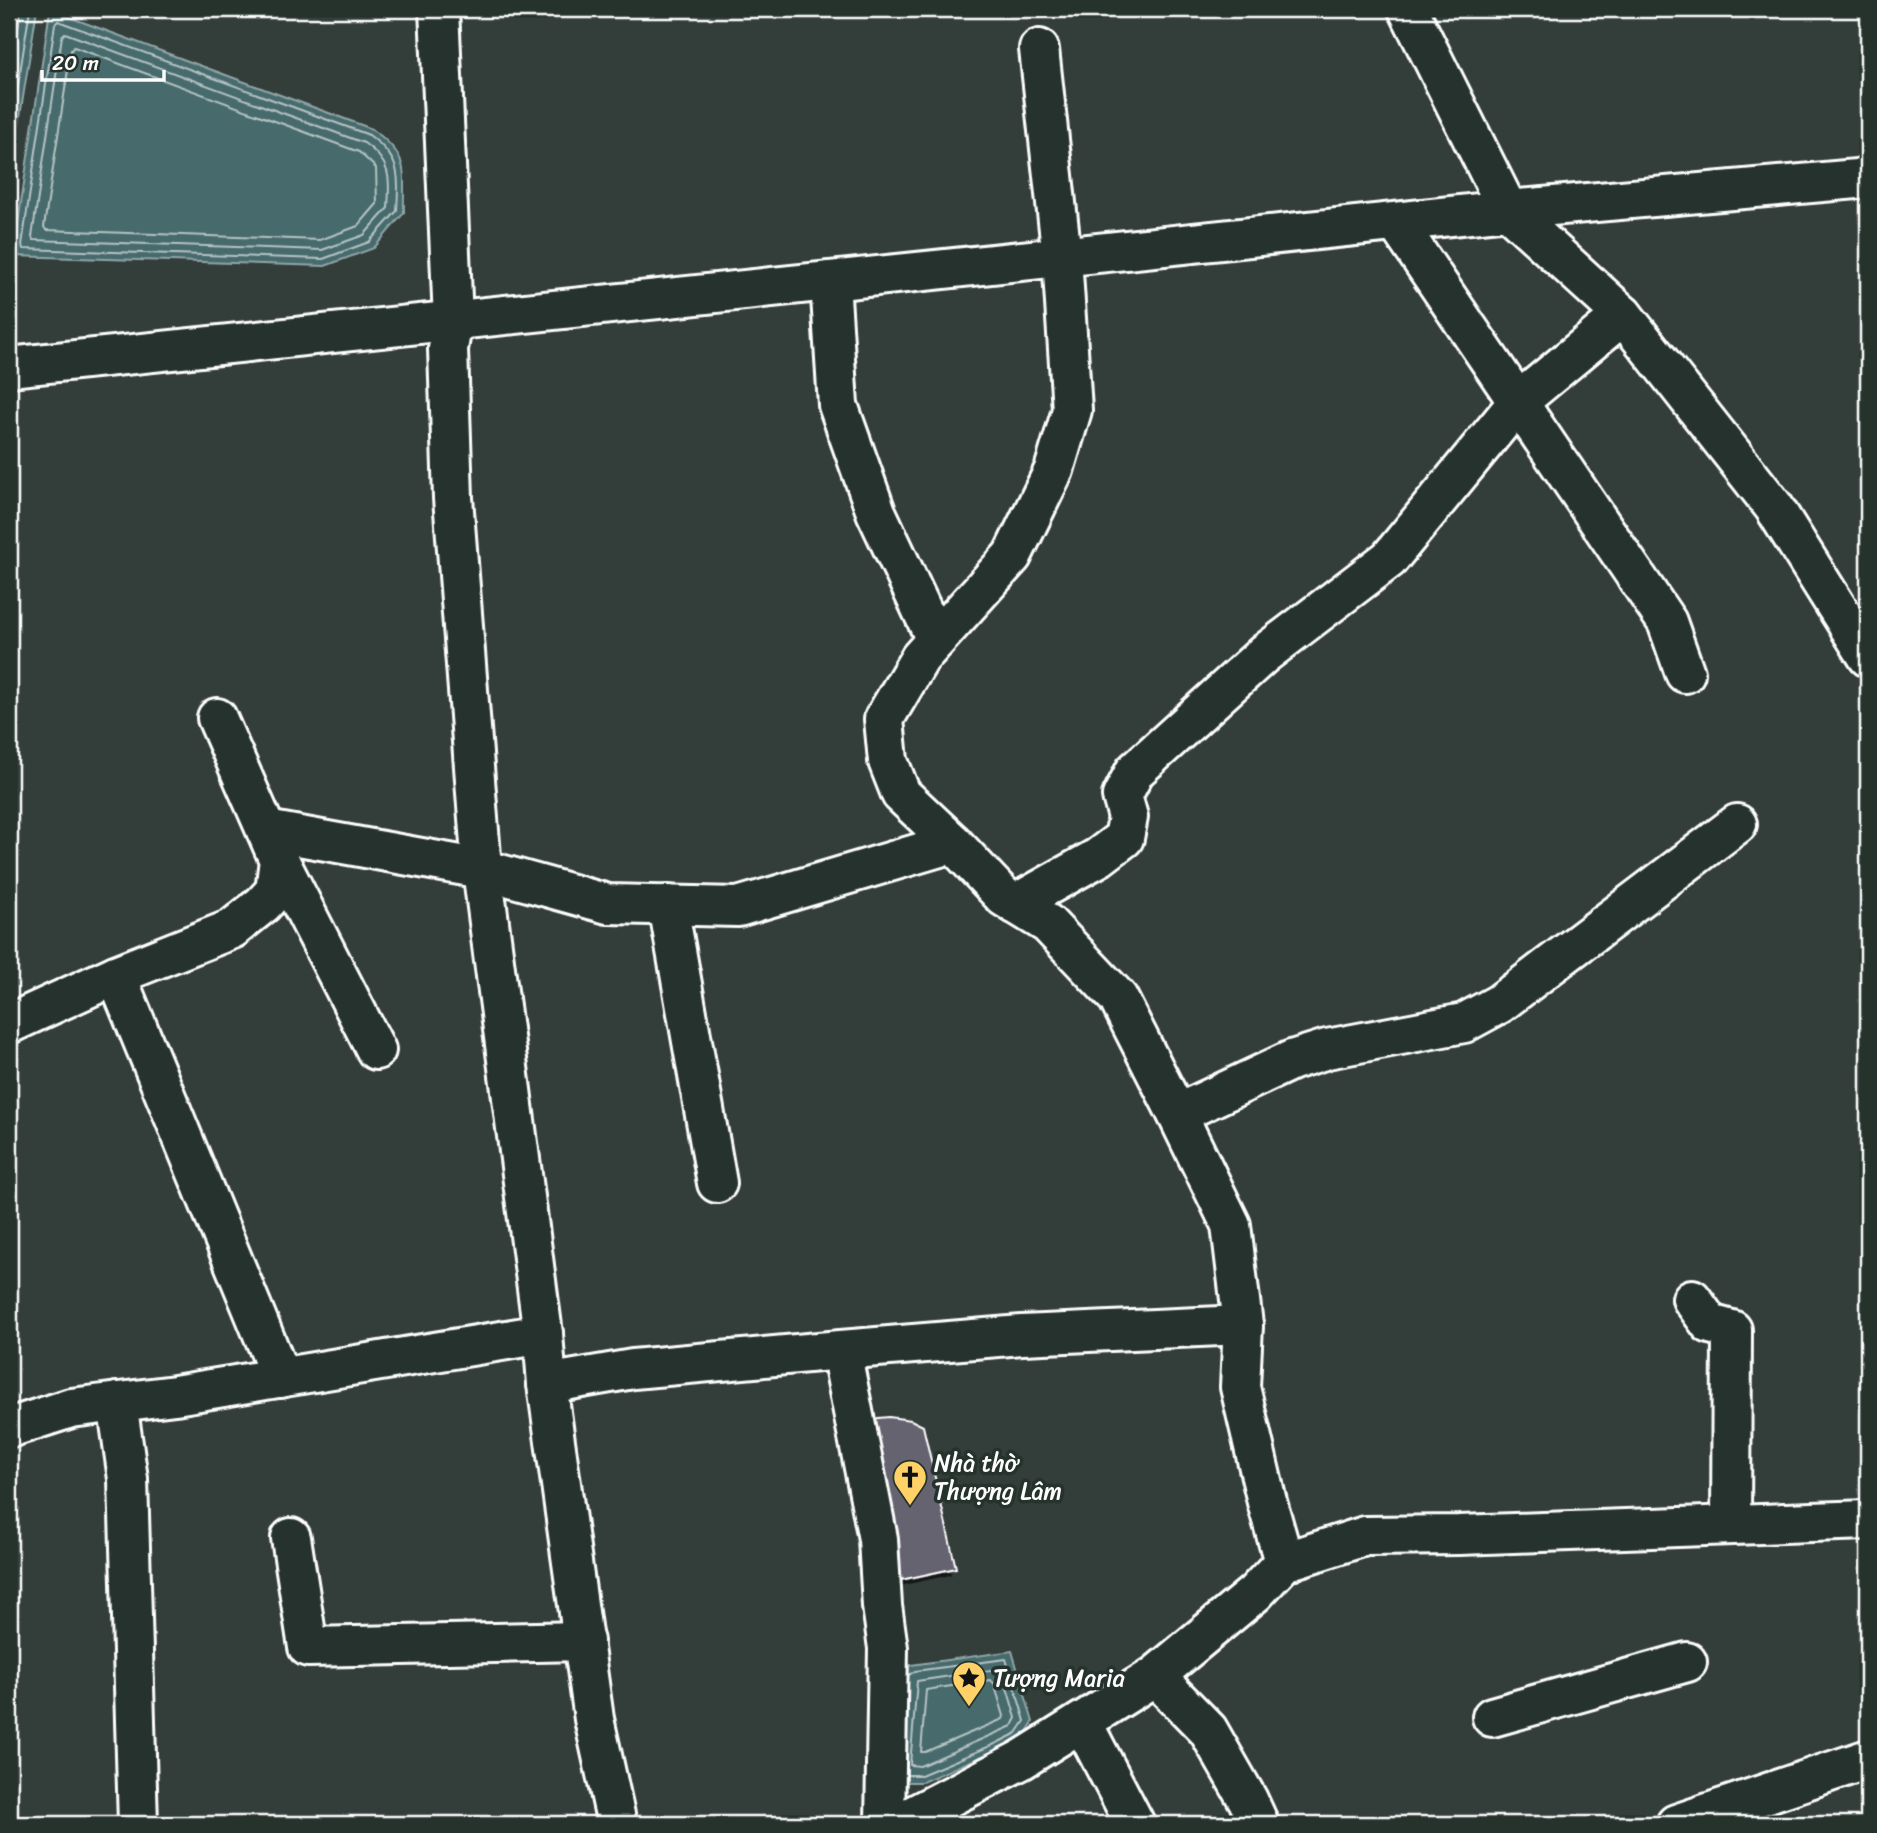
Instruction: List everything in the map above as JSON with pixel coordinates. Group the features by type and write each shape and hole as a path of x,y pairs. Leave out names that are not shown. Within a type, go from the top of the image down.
{"street":[{"path":"439,9 453,320 448,349 453,498 482,869 543,1334 547,1384 594,1719 617,1824"},
{"path":"1408,9 1508,210 1623,315 1774,507 1868,657"},
{"path":"1039,49 1062,257 1072,410 1054,470 1012,556 920,658 884,719 888,761 901,794 953,843 1004,897 1048,924 1118,998 1177,1114 1231,1225 1243,1325 1241,1387 1267,1502 1284,1562"},
{"path":"9,367 1508,210 1868,178"},
{"path":"1396,222 1667,622 1685,673"},
{"path":"830,281 838,405 876,512 936,640"},
{"path":"1015,904 1099,857 1124,838 1128,817 1122,796 1135,771 1264,654 1389,559 1518,402 1623,315"},
{"path":"217,718 273,845 376,1050"},
{"path":"1177,1114 1292,1060 1315,1052 1464,1023 1499,1004 1737,824"},
{"path":"273,845 482,869 608,904 738,907 953,843"},
{"path":"9,1024 116,975 232,929 247,919 275,891 273,845"},
{"path":"668,905 718,1183"},
{"path":"116,975 281,1378"},
{"path":"1692,1299 1710,1324 1732,1330 1731,1525"},
{"path":"547,1384 633,1369 841,1350 1022,1335 1243,1325"},
{"path":"9,1429 71,1408 281,1378 543,1334"},
{"path":"841,1350 878,1539 882,1606 888,1648 885,1824"},
{"path":"117,1402 128,1479 138,1824"},
{"path":"898,1824 1021,1760 1155,1676 1255,1593 1284,1562 1365,1536 1868,1520"},
{"path":"291,1538 308,1647 584,1641"},
{"path":"1492,1717 1686,1662"},
{"path":"1155,1676 1208,1730 1259,1824"},
{"path":"1082,1722 1135,1824"},
{"path":"1676,1824 1868,1759"}],"water":[{"path":"9,9 37,9 9,186"},
{"path":"50,10 372,129 385,139 399,156 404,174 404,213 374,248 325,266 13,256"},
{"path":"1012,1651 1033,1722 1022,1739 922,1782 905,1782 895,1777 901,1672 911,1665"}],"building":[{"name":"Nhà thờ Thượng Lâm","path":"878,1418 911,1420 923,1426 956,1568 896,1581 866,1427"}],"place":[{"name":"Nhà thờ Thượng Lâm","path":"910,1507"},
{"name":"Tượng Maria","path":"969,1708"}]}
